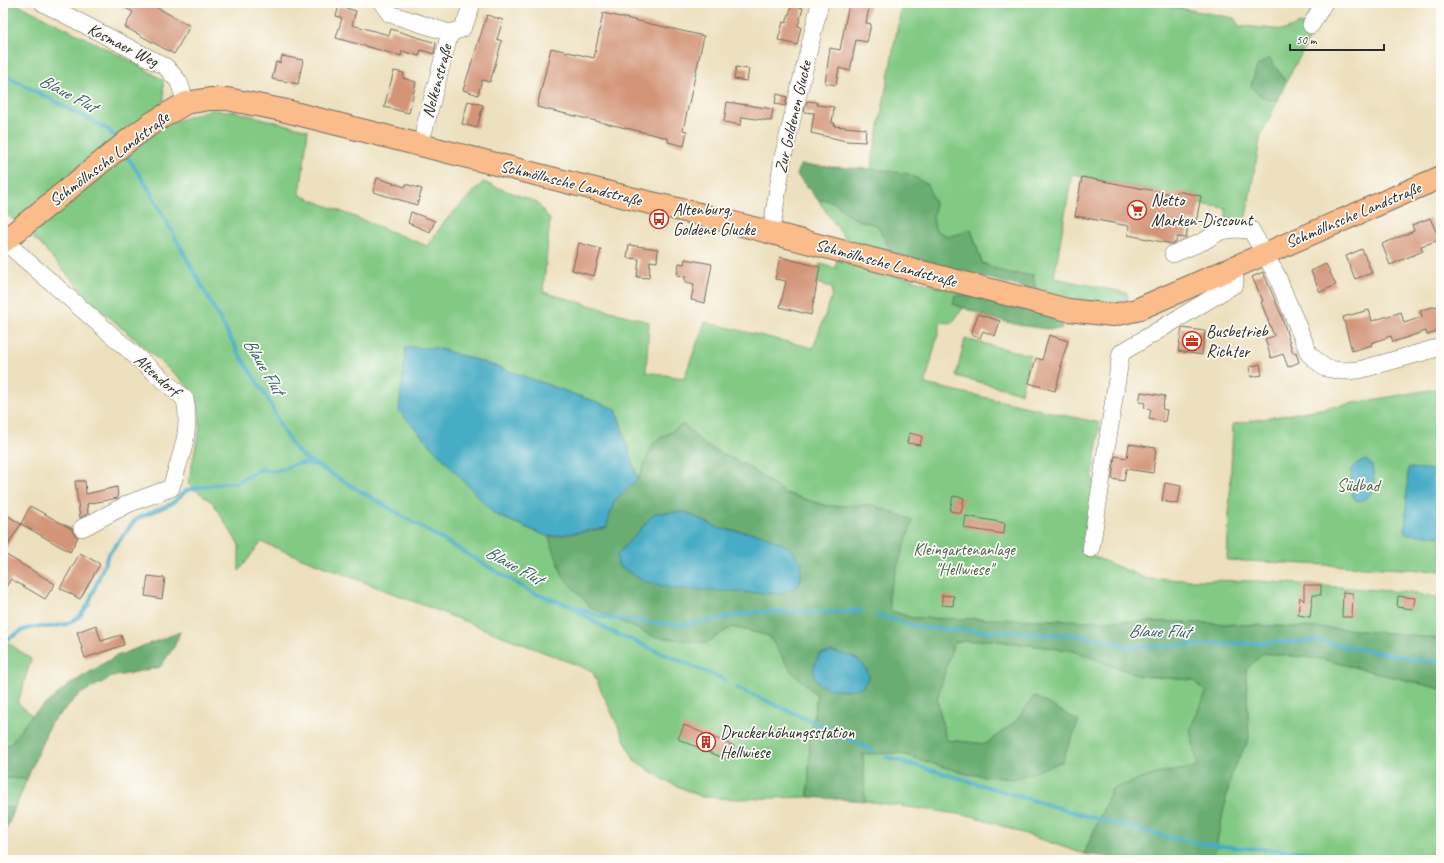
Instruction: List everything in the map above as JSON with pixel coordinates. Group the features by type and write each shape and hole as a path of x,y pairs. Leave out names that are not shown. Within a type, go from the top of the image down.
{"main road":[{"name":"Schmöllnsche Landstraße","path":"3,241 122,145 152,123 186,103 210,99 227,99 282,110 771,232 1068,310 1113,315 1136,310 1441,177"}],"street":[{"name":"Kosmaer Weg","path":"43,3 166,67 179,82 186,103"},
{"name":"Nelkenstraße","path":"382,3 390,14 450,33 462,29 472,3"},
{"name":"Zur Goldenen Glucke","path":"771,232 783,157 820,3"},
{"path":"1311,25 1324,3"},
{"name":"Nelkenstraße","path":"424,130 450,33"},
{"path":"1173,254 1204,241 1221,231 1235,228 1251,230 1265,253"},
{"name":"Altendorf","path":"3,241 185,399 188,415 188,433 171,488 130,504 82,528"},
{"name":"Schmöllnsche Landstraße","path":"1265,253 1277,276 1309,354 1325,368 1342,371 1359,370 1441,347"},
{"path":"1091,549 1121,353 1235,284 1234,267"}],"green space":[{"name":"Kleingartenanlage \"Hellwiese\"","path":"3,3 15,3 133,62 163,80 164,100 153,112 170,123 209,110 233,111 308,130 300,195 427,246 445,221 483,182 536,202 550,219 543,292 649,322 646,372 684,378 705,322 813,348 832,296 832,287 816,283 820,264 835,268 837,260 975,296 953,304 963,308 952,323 941,322 925,384 1100,423 1092,478 1097,482 1088,536 1080,551 1148,579 1260,581 1403,592 1441,598 1441,639 1345,629 1178,622 913,618 891,611 888,595 912,520 873,505 827,506 785,493 745,465 703,444 684,424 654,442 638,480 616,409 492,365 437,348 406,347 494,514 549,537 563,576 706,642 732,627 769,636 791,671 817,695 810,741 808,797 738,799 702,797 666,781 634,760 592,671 261,542 239,571 239,545 213,503 188,484 200,426 197,402 185,383 92,302 40,244 3,211"},
{"path":"902,3 1151,3 1234,18 1240,28 1244,26 1285,30 1300,24 1309,27 1311,36 1286,82 1269,58 1269,100 1278,100 1261,135 1245,222 1226,219 1226,208 1199,204 1200,196 1177,192 1176,195 1072,174 1054,278 1127,293 1128,299 1115,302 1092,303 1071,300 1036,291 1033,275 1007,273 982,263 971,229 961,233 948,235 935,229 933,218 935,204 871,169"},
{"path":"1269,58 1286,82 1278,100 1263,97 1251,86 1257,66"},
{"path":"800,165 883,170 909,174 927,184 935,204 933,218 935,229 944,234 957,235 971,229 982,263 1007,273 1033,275 1036,291 892,253 877,225 860,221 850,216 834,202 818,200 797,175"},
{"path":"818,200 834,202 850,216 860,221 877,225 892,253 846,240"},
{"path":"955,295 975,296 1064,320 1061,329 1047,329 1006,322 953,304"},
{"path":"965,339 1030,355 1021,393 956,376"},
{"name":"Südbad","path":"1441,388 1441,571 1227,560 1233,424"},
{"path":"684,424 703,444 745,465 785,493 827,506 873,505 913,520 888,595 891,611 913,618 1178,622 1345,629 1441,639 1441,689 1322,659 1263,653 1246,670 1249,739 1232,771 1213,860 1133,860 1084,854 1112,789 1156,774 1198,767 1190,729 1206,693 1193,680 1139,676 1074,651 992,640 954,642 937,699 946,740 986,744 1017,720 1034,696 1079,721 1062,762 1015,779 967,774 899,753 863,754 865,801 808,797 810,741 817,695 791,671 769,636 732,627 706,643 655,637 591,608 563,576 549,537 606,528 614,501 638,480 654,442","holes":["685,512 720,529 760,534 617,555","832,652 855,658 863,665 869,676 863,687 814,665 820,654"]},
{"path":"180,632 174,647 160,667 112,677 80,694 50,724 27,779 3,778 3,747 10,744 32,715 69,685 114,657"},
{"path":"3,639 31,659 18,703 32,715 10,744 3,747"},
{"path":"992,640 1074,651 1139,676 1193,680 1206,693 1190,729 1198,767 1156,774 1112,789 1084,854 972,816 865,801 863,754 899,753 967,774 1015,779 1035,696 1017,720 986,744 946,740 937,699 954,642"},
{"path":"1263,653 1322,659 1441,689 1441,860 1213,860 1232,771 1249,739 1246,670"},
{"path":"3,778 27,779 15,808 3,807"},
{"path":"3,807 15,808 3,838"}],"water":[{"path":"406,347 437,348 492,365 616,409 638,480 614,501 606,528 549,537 494,514 399,411"},
{"path":"1366,460 1372,465 1374,488 1369,496 1358,502 1352,496 1351,471 1357,463"},
{"path":"1408,468 1441,470 1441,536 1405,534"},
{"path":"685,512 720,529 760,534 791,548 802,563 799,585 780,594 674,589 643,581 618,565 617,555 655,513"},
{"path":"832,652 855,658 863,665 869,676 863,687 842,690 832,689 824,687 818,682 814,675 815,666 820,654"}],"building":[{"path":"116,3 149,3 190,26 174,54 125,27 133,12"},
{"path":"849,3 870,3 866,23 871,24 867,42 856,40 850,71 839,68 836,85 825,83 830,48 840,50"},
{"path":"792,5 803,8 798,26 801,27 797,45 778,40 783,22 786,23"},
{"path":"339,6 356,11 352,25 389,35 391,29 436,43 434,54 421,50 419,56 402,51 401,56 336,38 342,18 336,16"},
{"path":"603,13 704,36 683,130 687,131 684,146 668,142 668,138 537,107 551,48 594,58"},
{"path":"487,15 503,20 497,39 502,41 490,82 482,80 478,95 463,90"},
{"path":"282,56 303,60 298,84 272,79 276,62 280,63"},
{"path":"736,67 749,69 747,81 734,79"},
{"path":"394,71 404,73 403,78 416,82 409,113 384,107"},
{"path":"777,94 787,97 785,106 775,104"},
{"path":"468,101 483,105 477,128 462,124"},
{"path":"807,101 817,102 817,105 834,107 832,123 835,123 834,126 866,129 865,142 846,141 811,133 814,113 804,112"},
{"path":"727,102 773,109 771,121 742,117 741,125 724,122"},
{"name":"Netto Marken-Discount","path":"1082,177 1176,195 1177,191 1201,196 1196,222 1189,220 1186,238 1177,237 1176,242 1172,244 1128,235 1129,226 1075,216"},
{"path":"377,178 405,187 406,184 422,189 417,205 373,192"},
{"path":"411,212 435,221 430,232 408,223"},
{"path":"1430,218 1440,240 1421,246 1423,251 1390,265 1382,244 1414,231 1412,225"},
{"path":"579,243 601,249 594,276 572,270"},
{"path":"629,245 658,249 657,262 650,261 649,278 637,277 639,259 627,258"},
{"path":"1362,249 1372,273 1355,279 1346,256"},
{"path":"780,257 820,267 811,315 780,307 786,281 775,279"},
{"path":"685,259 712,264 705,303 691,300 694,284 685,282 685,276 677,275 679,263 684,264"},
{"path":"1326,264 1336,285 1320,292 1311,271"},
{"path":"1263,272 1281,314 1293,353 1296,352 1299,362 1288,367 1283,354 1271,358 1265,339 1274,336 1261,302 1263,301 1252,277"},
{"path":"1437,306 1441,319 1441,331 1427,335 1426,331 1393,342 1391,336 1371,343 1372,345 1352,351 1343,317 1369,310 1372,321 1401,312 1404,323 1422,317 1420,310"},
{"path":"978,314 1000,321 995,336 983,331 980,338 971,335"},
{"name":"Busbetrieb Richter","path":"1182,328 1205,331 1202,355 1178,351"},
{"path":"1049,335 1068,341 1060,366 1062,366 1055,391 1029,383 1036,358 1042,360"},
{"path":"1260,364 1262,375 1251,377 1249,367"},
{"path":"1141,392 1165,396 1162,409 1167,410 1165,422 1149,419 1151,409 1144,408 1145,403 1139,402"},
{"path":"909,433 922,436 920,445 907,443"},
{"path":"1129,444 1156,448 1153,473 1126,469 1124,481 1112,479 1115,456 1127,458"},
{"path":"75,481 85,481 86,494 117,487 118,498 87,504 88,514 80,518"},
{"path":"1165,483 1181,486 1178,504 1162,501"},
{"path":"953,496 964,498 961,513 950,511"},
{"path":"30,506 72,529 73,533 78,537 70,552 21,524"},
{"path":"3,513 21,524 3,553"},
{"path":"966,516 1005,523 1004,534 964,528"},
{"path":"3,553 55,584 45,599 11,579 3,591"},
{"path":"80,553 100,564 80,599 60,588"},
{"path":"148,576 165,578 162,599 145,596"},
{"path":"1304,585 1321,585 1321,595 1313,595 1310,617 1298,615 1300,597 1304,601"},
{"path":"1343,592 1353,593 1352,617 1342,617"},
{"path":"942,595 954,596 953,606 942,605"},
{"path":"1398,596 1415,598 1413,609 1397,607"},
{"path":"96,625 101,641 121,635 124,645 85,658 77,632"},
{"name":"Druckerhöhungsstation Hellwiese","path":"684,725 734,746 728,760 678,739"}],"waterway":[{"name":"Blaue Flut","path":"3,74 109,130 117,141"},
{"name":"Blaue Flut","path":"124,152 147,186 238,352 268,399 282,429 295,449 306,459 533,593 606,618 682,625 757,612 852,612 862,610"},
{"path":"3,642 23,630 34,627 49,627 67,624 80,616 88,605 108,555 136,519 171,504 187,490 223,483 235,483 260,469 277,471 298,463 313,465"},
{"name":"Blaue Flut","path":"574,609 610,631 725,680"},
{"name":"Blaue Flut","path":"877,615 921,628 1084,636 1134,647 1318,641 1425,661 1441,662"},
{"name":"Blaue Flut","path":"737,688 823,726 873,751"},
{"name":"Blaue Flut","path":"886,757 1111,823 1186,841 1227,847 1308,853 1348,860"}],"place":[{"name":"Netto Marken-Discount","path":"1137,210"},
{"name":"Altenburg, Goldene Glucke","path":"659,219"},
{"name":"Busbetrieb Richter","path":"1192,341"},
{"name":"Druckerhöhungsstation Hellwiese","path":"706,742"}]}
